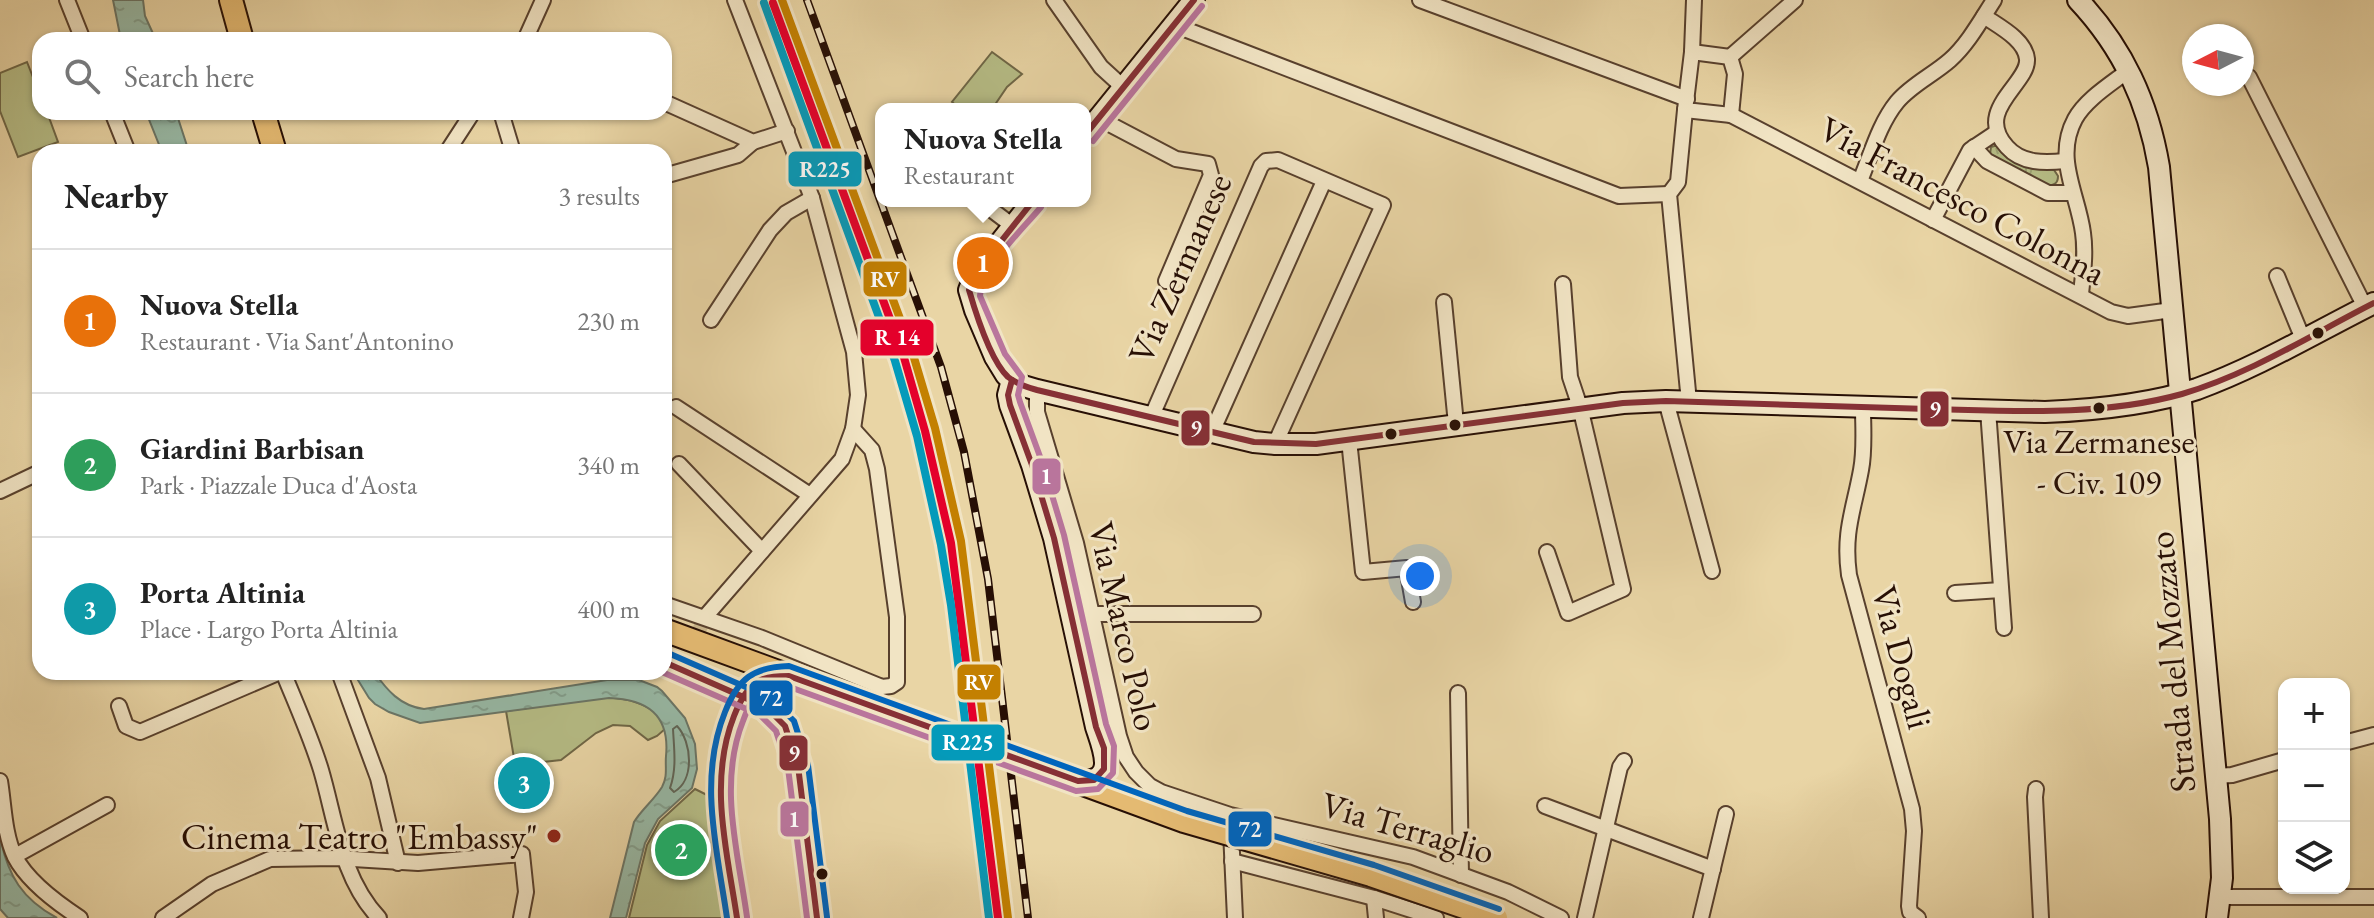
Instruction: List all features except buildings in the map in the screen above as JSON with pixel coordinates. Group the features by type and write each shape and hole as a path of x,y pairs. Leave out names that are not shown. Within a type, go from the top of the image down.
{"main road":[{"path":"231,0 240,32"},
{"path":"265,120 273,144"},
{"name":"Via Terraglio","path":"672,633 1196,825 1371,875 1496,918"},
{"path":"673,666 766,707 785,726 798,766 817,918"},
{"path":"737,918 721,795 722,754 741,698 749,687 762,679 789,676"}],"street":[{"path":"67,0 80,32"},
{"path":"529,32 543,0"},
{"path":"705,617 842,459 853,429 858,395 854,352 812,198 735,0"},
{"path":"1054,0 1101,67 1124,88"},
{"path":"1091,127 1194,0"},
{"path":"1420,0 1686,104 1731,115 1735,74 1730,57"},
{"path":"1689,402 1669,194 1678,182 1692,52 1694,0"},
{"path":"1692,52 1730,57 1795,0"},
{"path":"1860,181 1895,105 1907,91 1951,59 1994,0"},
{"name":"Strada del Mozzato","path":"2078,0 2101,27 2129,70 2144,105 2155,144 2223,858 2217,918"},
{"path":"1984,16 2016,40 2026,55 2024,72 2005,96 1997,132 2010,151 2025,159 2065,161"},
{"path":"1174,25 1619,196 1669,194"},
{"path":"2081,294 2084,236 2065,161 2070,131 2081,111 2129,70"},
{"name":"Via Zermanese","path":"1012,380 1037,390 1151,418 1275,444 1316,444 1580,407 1666,401 2045,412 2081,411 2179,393 2233,374 2370,305 2254,86"},
{"path":"672,106 753,142"},
{"name":"Via Francesco Colonna","path":"1731,115 2119,315 2172,310"},
{"path":"1098,118 1176,159 1208,164 1211,175 1166,281"},
{"path":"115,120 125,144"},
{"path":"452,144 468,120"},
{"path":"503,120 511,144"},
{"path":"672,174 738,155 753,142 787,131"},
{"path":"1933,220 1974,147 1997,132"},
{"path":"1974,147 1987,161 2048,193 2072,193"},
{"name":"Via Zermanese","path":"1151,418 1261,166 1266,161 1278,160 1383,205 1275,444"},
{"path":"1212,432 1324,181"},
{"path":"711,320 770,230 786,213 812,198"},
{"path":"988,207 1013,226"},
{"path":"1028,207 976,273 969,290 995,357 1012,380 1008,395 1063,571 1096,727 1104,751 1106,764 1101,774 1094,780 1078,781"},
{"path":"2277,276 2303,339"},
{"path":"1547,552 1568,613 1623,589 1580,407 1570,377 1563,284"},
{"path":"1444,302 1456,424"},
{"name":"Via Marco Polo","path":"1037,390 1037,412 1076,543 1126,757 1150,786 1230,815"},
{"path":"1666,401 1712,571"},
{"path":"676,407 810,495"},
{"name":"Via Dogali","path":"1863,407 1862,464 1849,523 1847,557 1912,809 1914,831 1909,906 1910,912 1918,918"},
{"path":"1988,410 2004,628"},
{"path":"672,607 882,687 897,682 897,617 877,469 872,450 853,429"},
{"path":"1349,440 1363,572 1407,568 1413,602"},
{"path":"679,464 762,551"},
{"path":"0,491 32,476"},
{"path":"1955,593 2001,590"},
{"path":"1092,614 1253,614"},
{"path":"119,706 126,726 140,732 263,680"},
{"path":"285,680 320,768 353,882 379,918"},
{"path":"342,680 378,778 398,863"},
{"path":"1458,693 1461,875"},
{"path":"2350,741 2374,735"},
{"path":"1585,918 1620,767 1624,761"},
{"path":"2216,776 2232,775 2278,762"},
{"path":"0,781 6,826 15,856 35,883 80,918"},
{"path":"2036,789 2041,918"},
{"path":"15,856 107,805"},
{"path":"1545,806 1713,869"},
{"path":"1701,918 1726,814"},
{"path":"1230,815 1235,918"},
{"name":"Via Terraglio","path":"1230,815 1413,857 1508,892 1561,918"},
{"path":"168,914 212,884 270,859 398,863 522,854 526,892 521,918"},
{"path":"1232,861 1374,898 1436,918"},
{"path":"2221,897 2374,897"},
{"path":"1374,898 1376,918"}],"green space":[{"path":"992,52 1022,74 1007,87 996,103 952,102"},
{"path":"27,62 32,75 32,120 50,120 58,142 32,144 32,152 18,157 0,111 0,73"},
{"path":"1998,145 2026,165 2054,170 2058,176 2057,182 2047,186 1998,161 1990,154 1991,147"},
{"path":"599,698 628,700 647,707 661,720 665,729 648,740 630,726 613,725 596,733 561,760 534,763 533,756 514,758 506,711"},
{"path":"695,789 711,797 725,918 629,918 647,845 660,821"}],"water":[{"path":"113,0 143,0 145,16 152,32 119,32"},
{"path":"149,120 179,120 186,144 159,144"},
{"path":"358,680 380,680 401,701 424,709 607,680 639,680 662,691 685,718 695,744 697,769 692,788 658,819 645,843 626,918 610,918 634,822 659,792 666,775 664,730 653,712 634,702 609,698 420,723 389,712 369,698"},
{"path":"0,837 7,863 18,885 34,903 57,918 8,918 0,909"}],"tunnel":[{"path":"682,669 705,617"}],"railway":[{"path":"807,0 875,186"},
{"path":"883,207 941,367 964,452 988,579 1028,918"}],"transit line":[{"name":"RV","path":"782,0 912,351 935,428 961,541 1008,918"},
{"name":"9","path":"1091,128 1194,0"},
{"name":"R225","path":"764,3 895,361 917,436 951,605 989,918"},
{"path":"773,3 903,354 925,431 951,543 998,918"},
{"name":"1","path":"1093,141 1202,6"},
{"name":"9","path":"1028,207 976,273 969,290 990,348 1008,377 1037,390 1254,442 1316,444 1623,403 1666,401 2023,411 2119,406 2182,394 2232,376 2374,303"},
{"name":"1","path":"747,917 732,818 732,769 746,712 756,696 766,689 787,686 1076,791 1098,789 1113,773 1114,746 1106,724 1064,535 1018,395 1022,377 1005,354 980,296 982,285 995,261 1041,207"},
{"name":"9","path":"737,918 722,817 722,766 726,741 738,706 750,688 762,679 789,676 1078,781 1094,780 1104,769 1104,748 1096,727 1054,538 1010,405 1008,395 1012,380"},
{"name":"72","path":"672,655 771,698 794,721 808,765 827,917"},
{"name":"9","path":"672,666 766,707 785,726 798,766 817,918"},
{"name":"72","path":"727,918 712,814 711,788 717,737 725,712 741,683 756,672 789,666 1187,811 1374,865 1499,909"},
{"name":"1","path":"672,676 760,715 776,731 788,768 807,918"}],"place":[{"name":"Nuova Stella","path":"983,263"},
{"name":"Via Zermanese - Civ. 109","path":"2099,408"},
{"name":"Porta Altinia","path":"524,783"},
{"name":"Cinema Teatro \"Embassy\"","path":"554,836"},
{"name":"Giardini Barbisan","path":"681,850"}]}
